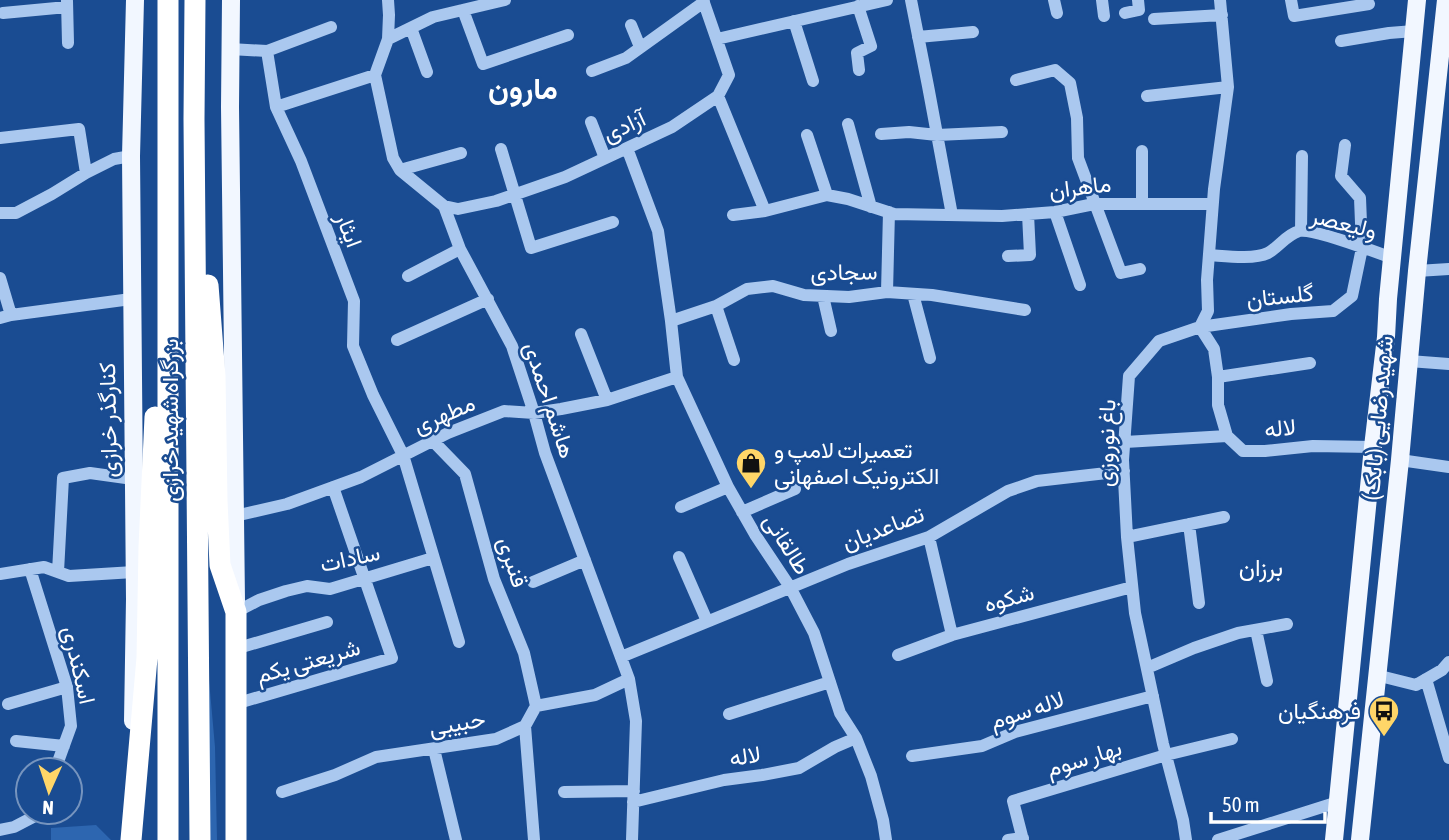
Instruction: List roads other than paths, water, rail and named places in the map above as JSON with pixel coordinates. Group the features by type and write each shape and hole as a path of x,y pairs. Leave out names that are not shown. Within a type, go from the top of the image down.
{"highway":[{"name":"بزرگراه شهید خرازی","path":"168,0 168,840"},
{"name":"بزرگراه شهید خرازی","path":"195,0 200,840"},
{"path":"194,119 215,376 220,565 236,612 236,840"},
{"path":"131,840 147,658 152,455 168,244"}],"main road":[{"name":"کنارگذر خرازی","path":"131,840 134,572 131,156 135,0"},
{"path":"231,0 236,612"},
{"name":"شهید رضایی (بابک)","path":"1334,840 1418,0"},
{"name":"شهید رضایی (بابک)","path":"1360,840 1446,0"},
{"path":"1386,337 1410,339"}],"street":[{"path":"388,0 388,39 375,75 393,158 400,170 444,206"},
{"path":"388,39 433,17 505,0"},
{"path":"717,39 887,0"},
{"path":"911,0 952,215"},
{"path":"1102,0 1104,16"},
{"path":"1125,13 1139,10 1138,0"},
{"path":"1125,442 1227,436 1218,405 1214,349 1200,327 1208,311 1207,281 1212,204 1228,87 1220,0"},
{"path":"1291,0 1294,16 1369,4"},
{"path":"592,71 626,58 704,1 730,75 718,96 765,211"},
{"path":"3,13 67,4 68,43"},
{"path":"858,6 872,46 857,53 859,70"},
{"path":"463,10 483,64 568,34"},
{"path":"1154,19 1222,15"},
{"path":"794,21 813,81"},
{"path":"631,24 640,47"},
{"path":"230,49 267,51 331,27"},
{"path":"411,28 427,72"},
{"path":"1340,41 1414,31"},
{"path":"918,37 973,32"},
{"name":"ایثار","path":"267,51 276,107 301,161 354,301 353,346 373,395 403,455 458,642"},
{"path":"1016,80 1055,70 1070,83 1077,118 1078,158 1094,204 1121,273 1140,269"},
{"path":"276,107 375,75"},
{"path":"1147,96 1228,87"},
{"name":"آزادی","path":"444,206 458,209 496,201 565,177 672,127 718,96"},
{"path":"591,122 605,158"},
{"path":"848,124 870,207"},
{"path":"0,138 79,129 86,173"},
{"path":"881,134 1002,132"},
{"path":"807,135 827,195"},
{"name":"گلستان","path":"1200,327 1291,314 1333,312 1352,296 1362,247 1360,198 1340,176 1345,145"},
{"name":"طالقانی","path":"627,148 658,230 677,377 727,487 790,587 814,633 840,713 856,738 871,776 886,840"},
{"path":"501,149 531,248 613,222"},
{"path":"1142,151 1142,203"},
{"path":"400,170 461,153"},
{"path":"0,214 16,213 114,159 131,156"},
{"path":"1301,230 1302,156"},
{"name":"ماهران","path":"733,215 765,211 827,195 894,214 1002,216 1055,212 1094,204 1212,204"},
{"name":"هاشم احمدی","path":"444,206 460,249 512,346 545,453 629,679 636,721 632,840"},
{"path":"887,292 889,212"},
{"path":"1055,212 1080,285"},
{"path":"1008,256 1030,255 1028,214"},
{"name":"ولیعصر","path":"1209,255 1245,257 1267,254 1286,237 1301,230 1329,236 1392,258"},
{"path":"408,276 460,249"},
{"path":"1417,271 1449,269"},
{"path":"0,278 5,316 131,299"},
{"name":"سجادی","path":"671,321 716,306 747,289 773,286 804,295 849,297 887,292 932,295 1024,310"},
{"path":"913,294 930,358"},
{"path":"823,296 831,331"},
{"path":"397,340 488,299"},
{"path":"716,306 734,359"},
{"name":"باغ نوروزی","path":"1186,840 1135,613 1127,537 1124,471 1129,376 1159,341 1200,327"},
{"path":"581,334 607,400"},
{"path":"1409,361 1449,364"},
{"path":"1218,377 1310,363"},
{"name":"مطهری","path":"235,516 287,504 361,477 433,441 504,411 534,413 607,400 677,377"},
{"name":"لاله","path":"1227,436 1243,451 1313,446 1373,447"},
{"name":"قنبری","path":"433,441 465,474 494,579 524,653 536,706"},
{"path":"1400,460 1449,467"},
{"name":"تصاعدیان","path":"621,657 848,564 929,537 1008,491 1037,481 1124,471"},
{"path":"58,572 63,478 90,473 133,479"},
{"path":"334,487 365,579"},
{"path":"681,507 727,487"},
{"path":"742,512 795,489"},
{"path":"1127,537 1224,517"},
{"path":"1189,524 1199,603"},
{"path":"929,537 952,635"},
{"path":"679,557 707,621"},
{"name":"سادات","path":"236,612 259,600 286,591 307,586 330,589 433,558"},
{"path":"533,582 585,559"},
{"path":"0,574 44,567 69,576 134,572"},
{"name":"اسکندری","path":"30,569 67,687 71,726 60,756"},
{"name":"شریعتی یکم","path":"235,704 392,658 365,579"},
{"name":"شکوه","path":"898,655 952,635 1132,587"},
{"path":"235,649 327,622"},
{"path":"1147,668 1238,633 1287,624"},
{"path":"1256,629 1267,681"},
{"path":"1376,675 1416,685 1449,663"},
{"path":"534,840 525,726 536,706 595,695 629,679"},
{"path":"1426,679 1449,758"},
{"path":"729,714 830,682"},
{"path":"8,704 67,687"},
{"name":"لاله سوم","path":"912,756 982,746 1015,732 1153,696"},
{"name":"حبیبی","path":"282,792 335,775 376,757 496,739 525,726"},
{"name":"لاله","path":"564,792 634,797 762,775 799,768 856,738"},
{"name":"بهار سوم","path":"1023,839 1013,801 1166,755 1231,739"},
{"path":"16,741 64,746"},
{"path":"434,749 456,840"},
{"path":"1218,840 1338,802"},
{"path":"1008,840 1023,839"}],"place":[{"name":"تعمیرات لامپ و الکترونیک اصفهانی","path":"751,490"},
{"name":"فرهنگیان","path":"1384,738"}],"district":[{"name":"مارون","path":"523,89"},
{"name":"برزان","path":"1261,568"}]}
